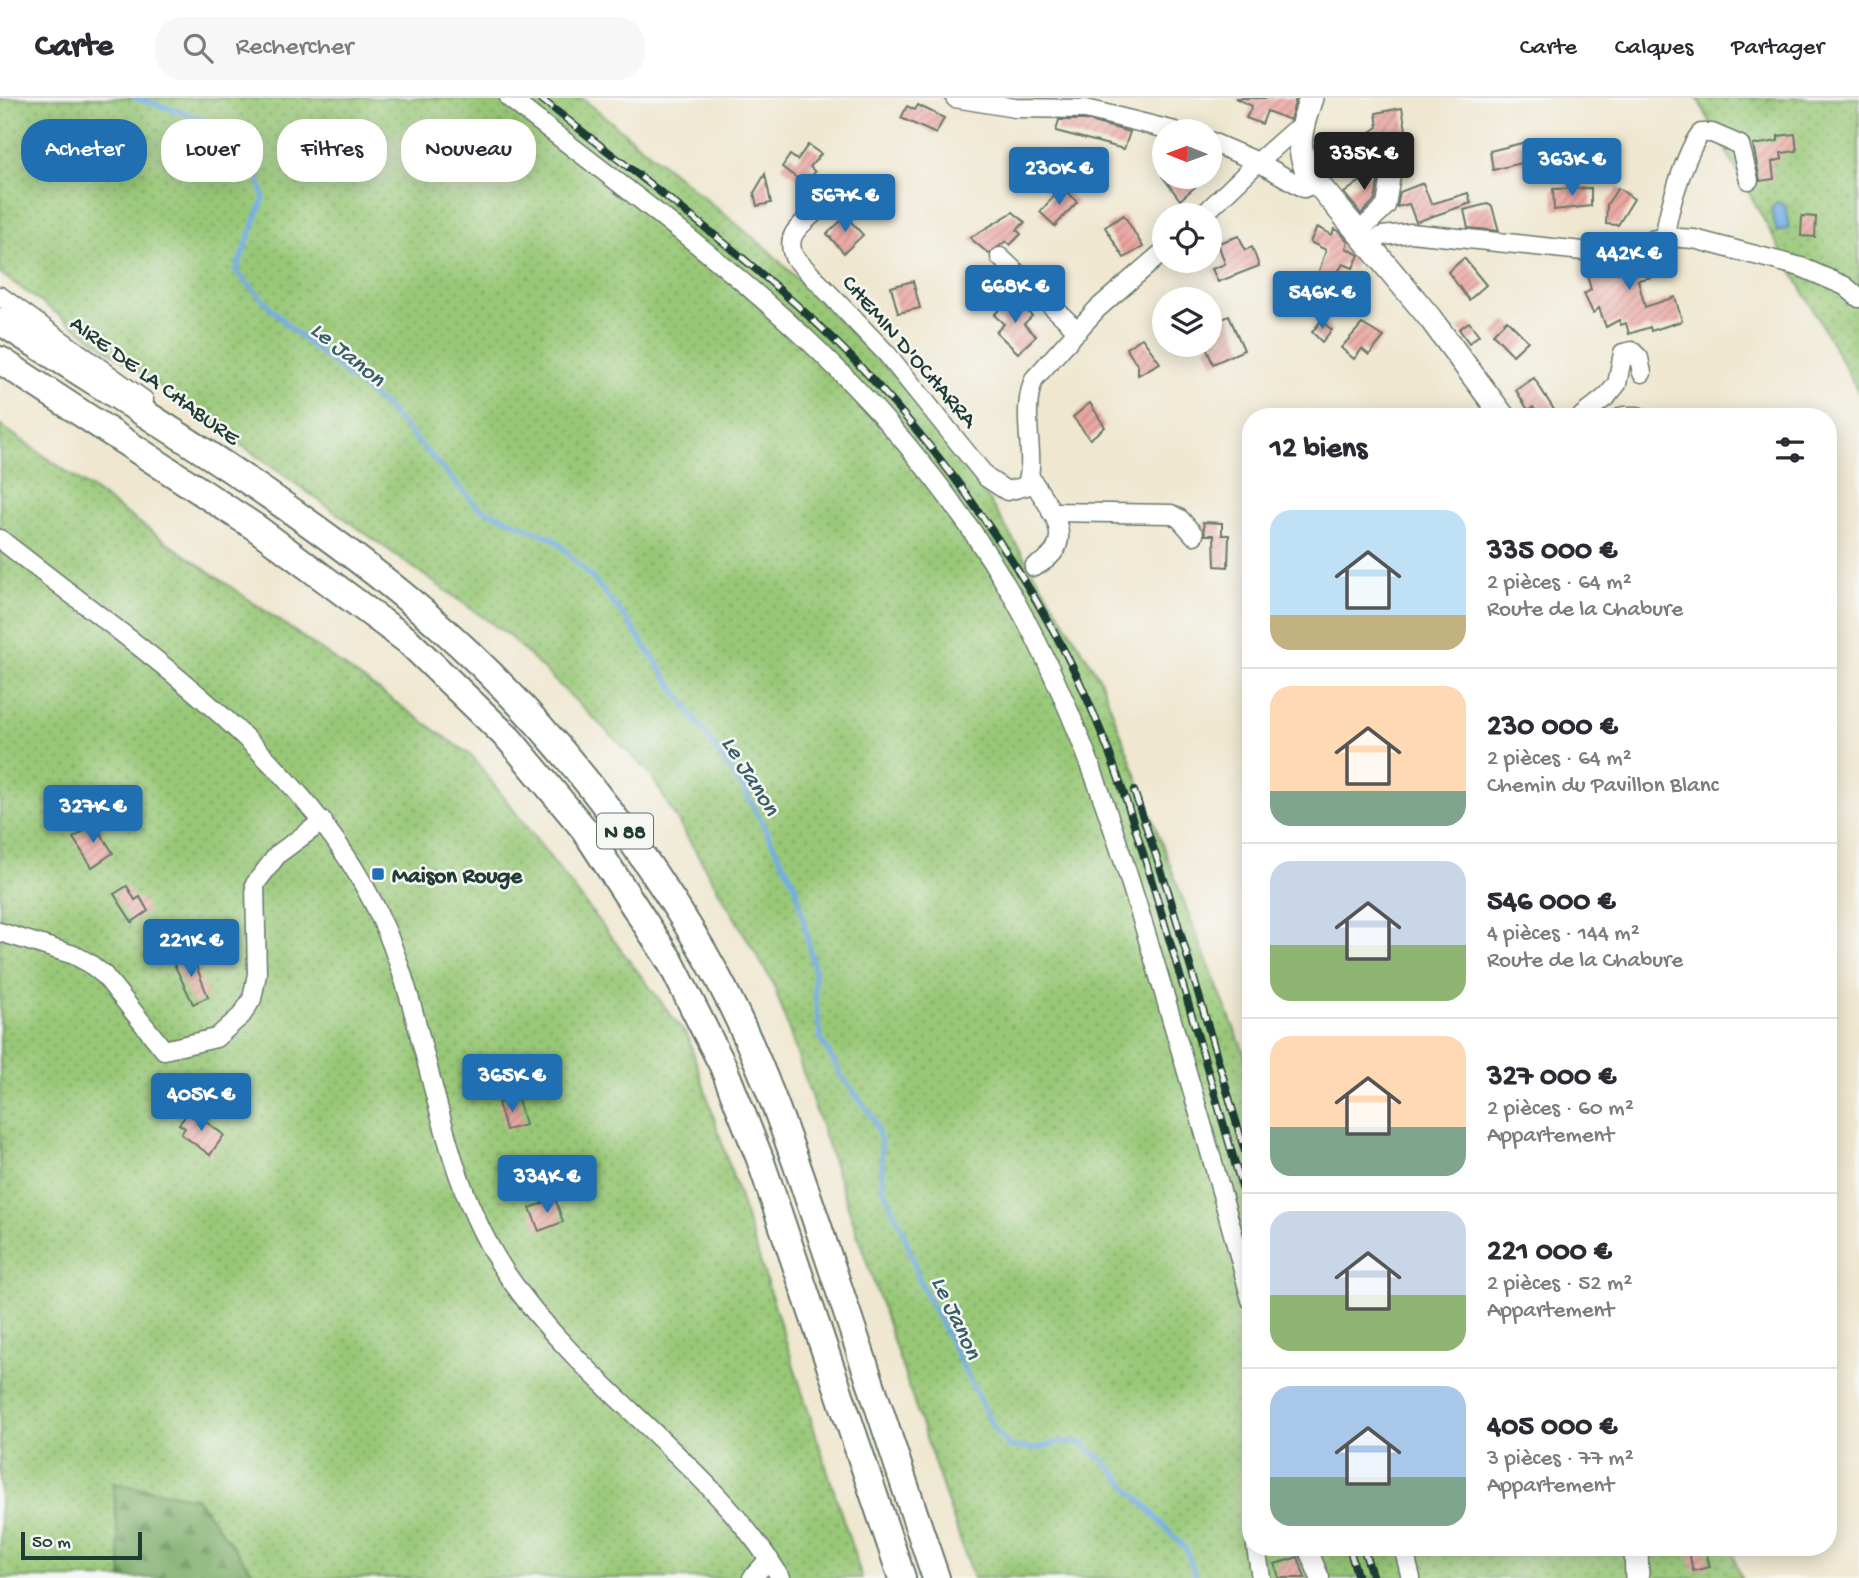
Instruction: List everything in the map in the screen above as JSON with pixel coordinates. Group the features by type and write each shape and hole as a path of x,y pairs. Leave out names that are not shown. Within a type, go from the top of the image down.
{"highway":[{"name":"N 88","path":"0,321 332,539 437,624 539,724 614,814 704,953 750,1048 800,1174 936,1578"},
{"name":"N 88","path":"0,360 266,534 398,633 510,740 584,829 670,961 723,1066 760,1159 902,1578"}],"main road":[{"path":"1311,98 1300,131 1302,160 1314,183 1365,238 1497,408"},
{"path":"1636,1556 1636,1578"}],"street":[{"path":"509,98 694,243 817,349 916,458 992,562 1029,626 1066,705 1129,873 1223,1186 1242,1263"},
{"path":"955,98 1015,108 1086,109 1152,125"},
{"path":"1215,203 1293,131 1300,131"},
{"path":"1666,237 1667,222 1682,174 1696,138 1701,133 1712,133 1740,145 1749,180"},
{"path":"1222,147 1258,162 1304,188 1314,183"},
{"path":"1365,238 1386,206 1394,157"},
{"name":"CHEMIN D'OCHARRA","path":"814,213 790,236 789,245 794,257 887,354 987,478 1007,491 1026,486 1030,477"},
{"path":"1365,238 1411,233 1592,252 1666,237 1694,239 1801,267 1845,286 1859,298"},
{"path":"1000,257 1078,331"},
{"path":"1034,567 1050,559 1060,539 1051,512 1030,477 1026,418 1028,393 1034,379 1078,331 1113,294 1152,261"},
{"name":"AIRE DE LA CHABURE","path":"0,296 119,380 281,503"},
{"path":"1592,408 1617,384 1623,353 1632,351 1636,354 1642,373"},
{"path":"1051,512 1171,514 1180,519 1194,535"},
{"path":"0,539 190,690 232,727 323,821 355,868 386,932 409,996 456,1170 480,1227 507,1275 553,1334 716,1494 769,1559 781,1578"},
{"path":"0,932 74,955 89,963 104,975 164,1050 216,1038 242,1015 252,999 257,974 255,884 278,854 323,821"},
{"path":"1257,1556 1261,1578"},
{"path":"1311,1556 1320,1578"},
{"path":"1405,1556 1411,1578"},
{"path":"752,1578 769,1559"}],"green space":[{"path":"0,98 582,98 768,250 894,375 975,478 1100,679 1242,1048 1242,1556 1734,1556 1741,1578 973,1578 773,983 649,772 508,635 0,273"},
{"path":"1697,98 1859,98 1859,393"},
{"path":"0,425 472,756 688,1037 862,1578 0,1578"},
{"path":"113,1483 196,1498 257,1578 122,1578"}],"water":[{"path":"1777,202 1785,206 1789,228 1777,232 1771,209"}],"building":[{"path":"1235,98 1296,98 1290,120 1267,111 1262,124 1246,118 1252,106"},
{"path":"918,105 944,118 936,134 901,118 907,106 915,110"},
{"path":"1402,108 1407,135 1370,144 1368,134 1378,127 1376,113"},
{"path":"1059,120 1085,120 1130,132 1124,149 1056,131"},
{"path":"1795,134 1797,151 1781,153 1782,159 1772,162 1774,179 1760,181 1753,145 1778,141 1778,136"},
{"path":"1328,142 1329,154 1317,157 1315,145"},
{"path":"1526,142 1529,161 1493,170 1490,151"},
{"path":"808,145 821,154 810,167 815,172 805,184 782,167 790,155 797,160"},
{"path":"1377,169 1380,172 1375,200 1361,214 1344,193"},
{"path":"765,174 771,203 757,206 754,193"},
{"path":"1423,183 1431,204 1468,193 1471,203 1416,222 1409,204 1397,207 1400,192"},
{"path":"1062,187 1077,202 1055,226 1040,212"},
{"path":"1591,188 1591,206 1554,210 1553,189"},
{"path":"1618,188 1634,199 1618,225 1606,224 1607,204"},
{"path":"1172,189 1193,189 1180,200"},
{"path":"1487,204 1492,206 1499,231 1468,228 1464,210"},
{"path":"1013,212 1025,222 1017,230 1021,234 1010,245 1006,241 989,254 970,238"},
{"path":"1124,215 1143,247 1124,258 1105,227"},
{"path":"846,216 863,235 844,253 827,234"},
{"path":"1802,216 1816,217 1815,237 1801,236"},
{"path":"1317,227 1332,235 1334,229 1340,232 1348,242 1346,248 1359,255 1353,268 1343,264 1331,282 1317,277 1326,250 1310,242"},
{"path":"1239,236 1245,250 1252,247 1259,266 1218,282 1214,273 1222,273 1222,265 1225,264 1222,242"},
{"path":"1661,250 1666,274 1638,280 1645,307 1675,297 1682,321 1651,331 1650,327 1629,334 1626,323 1621,325 1619,320 1606,327 1599,308 1593,313 1584,294 1591,290 1584,263"},
{"path":"1464,258 1486,285 1469,300 1448,272"},
{"path":"913,281 920,308 898,313 891,287"},
{"path":"1012,296 1032,316 1024,324 1036,336 1018,353 996,332 1004,324 994,315"},
{"path":"1229,316 1244,350 1213,364 1210,357 1222,357 1222,319"},
{"path":"1507,320 1528,341 1513,355 1493,334"},
{"path":"1321,321 1332,330 1322,342 1312,332"},
{"path":"1469,322 1479,335 1469,343 1459,329"},
{"path":"1362,324 1384,337 1369,355 1362,349 1354,359 1341,348"},
{"path":"1142,338 1152,352 1152,357 1156,357 1160,363 1138,375 1138,366 1126,348"},
{"path":"1534,378 1553,408 1527,408 1516,390"},
{"path":"1090,403 1105,427 1090,439 1073,417"},
{"path":"1203,522 1222,523 1222,535 1229,535 1228,567 1215,566 1214,535 1205,535"},
{"path":"95,824 113,853 92,867 73,838"},
{"path":"127,886 135,900 140,897 148,911 132,922 114,894"},
{"path":"192,955 208,997 193,1004 174,964"},
{"path":"518,1098 525,1125 506,1130 498,1103"},
{"path":"188,1113 193,1117 195,1114 224,1135 210,1155 181,1134 185,1128 179,1124"},
{"path":"555,1198 563,1222 539,1231 530,1208"},
{"path":"1690,1556 1707,1556 1710,1567 1693,1571"},
{"path":"1298,1557 1305,1578 1279,1578 1275,1564"}],"waterway":[{"name":"Le Janon","path":"135,98 200,118 254,164 264,197 236,271 290,328 387,408 478,507 554,539 594,580 627,620 746,793 796,887 814,968 821,1039 843,1078 873,1117 881,1142 883,1188 904,1233 921,1284 995,1430 1009,1446 1034,1449 1060,1442 1081,1443 1104,1461 1187,1551 1196,1578"}],"railway":[{"path":"540,98 702,225 819,326 856,362 913,426 991,529 1058,639 1107,747 1157,897 1242,1187"},
{"path":"1134,791 1168,891 1242,1142"},
{"path":"1352,1556 1358,1578"},
{"path":"1366,1556 1373,1578"}],"place":[{"name":"Maison Rouge","path":"378,874"}]}
